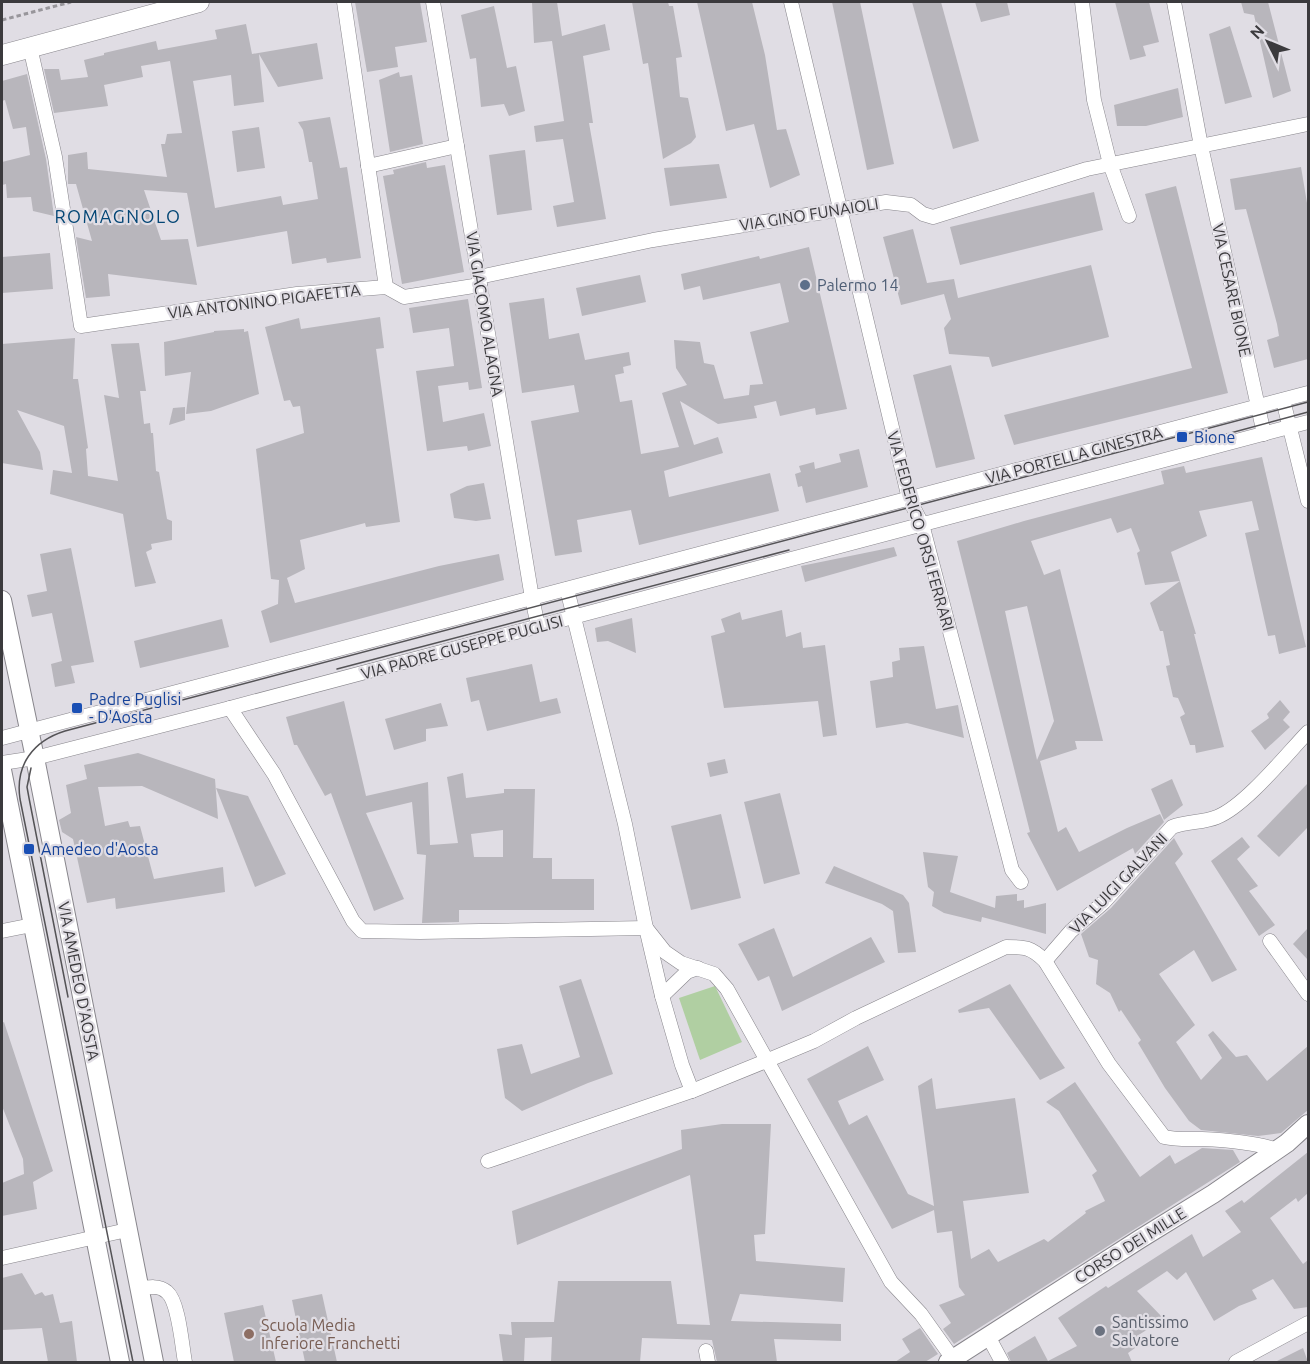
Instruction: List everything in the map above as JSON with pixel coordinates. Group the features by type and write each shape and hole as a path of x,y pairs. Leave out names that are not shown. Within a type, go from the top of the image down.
{"main road":[{"path":"2,55 199,2"}],"street":[{"path":"345,2 386,287"},
{"name":"VIA GIACOMO ALAGNA","path":"433,2 538,626"},
{"name":"VIA FEDERICO ORSI FERRARI","path":"791,2 909,499 922,524 1012,870 1021,882"},
{"path":"1082,2 1094,100 1110,164 1129,216"},
{"name":"VIA CESARE BIONE","path":"1174,2 1201,146 1264,434"},
{"name":"VIA ANTONINO PIGAFETTA","path":"30,47 55,157 81,326 297,294 386,287 404,297 480,281"},
{"name":"VIA GINO FUNAIOLI","path":"480,281 653,240 885,202 911,205 923,214 933,217 1087,169 1308,124"},
{"path":"368,166 457,146"},
{"name":"VIA PORTELLA GINESTRA","path":"909,499 1308,393"},
{"path":"1283,400 1308,501"},
{"name":"VIA PORTELLA GINESTRA","path":"922,524 1308,422"},
{"name":"VIA PADRE GUSEPPE PUGLISI","path":"2,738 909,499"},
{"name":"VIA PADRE GUSEPPE PUGLISI","path":"2,763 35,758 230,708 922,524"},
{"path":"567,589 625,824 662,996 692,1091"},
{"name":"VIA AMEDEO D'AOSTA","path":"2,600 154,1362"},
{"path":"230,708 274,774 353,921 362,931 646,928"},
{"name":"VIA LUIGI GALVANI","path":"1045,961 1071,932 1104,902 1172,827 1219,817 1236,806 1308,732"},
{"name":"VIA AMEDEO D'AOSTA","path":"2,770 120,1362"},
{"path":"2,931 32,925"},
{"path":"646,928 665,952 681,963 714,974 727,989 891,1281 921,1314 951,1361"},
{"path":"1270,941 1308,994"},
{"path":"488,1161 692,1091 766,1061 814,1041 856,1018 1006,947 1027,947 1045,961 1109,1064 1164,1137 1265,1146 1277,1150"},
{"path":"662,996 687,972 698,968"},
{"name":"CORSO DEI MILLE","path":"951,1361 1214,1194 1277,1150 1308,1124"},
{"path":"2,1258 127,1230"},
{"path":"139,1289 154,1287 166,1291 173,1299 185,1362"},
{"path":"1236,1362 1308,1323"},
{"path":"988,1336 1002,1362"}],"path":[{"path":"2,20 71,2"}],"green space":[{"path":"715,986 742,1042 700,1060 679,998"}],"building":[{"path":"355,2 420,2 427,42 395,47 398,67 367,72"},
{"path":"532,2 557,2 562,36 605,24 610,50 583,56 593,123 589,123 606,219 557,227 553,206 574,202 563,139 536,142 534,126 564,121 552,41 534,43"},
{"path":"632,2 668,2 669,6 673,6 682,57 676,58 680,97 688,98 696,137 691,143 663,159 648,63 643,64"},
{"path":"697,2 752,2 765,55 777,130 786,129 800,175 770,188 754,124 726,131"},
{"path":"832,2 860,2 894,164 867,170"},
{"path":"912,2 941,2 979,141 953,149"},
{"path":"975,2 1007,2 1010,15 981,22"},
{"path":"1115,2 1149,2 1159,42 1143,46 1146,56 1130,60"},
{"path":"1241,2 1268,2 1291,91 1273,98 1254,15 1244,13"},
{"path":"494,6 507,68 516,66 525,111 509,116 504,104 481,107 476,58 470,59 461,15"},
{"path":"246,24 252,54 317,43 323,79 278,87 259,54 264,102 234,106 231,75 193,81 215,208 281,196 283,205 318,199 312,162 309,162 303,130 298,122 330,117 340,168 347,167 361,258 327,263 326,258 292,264 287,231 197,247 187,193 144,190 161,240 188,239 197,285 108,274 110,296 86,298 76,237 92,241 76,184 68,184 68,155 87,152 88,169 167,177 161,144 165,144 167,134 182,133 170,61 141,66 143,77 104,85 108,106 54,113 44,69 59,69 61,80 88,77 84,60 104,55 104,53 156,41 158,50 217,39 215,30"},
{"path":"1230,26 1252,97 1225,104 1209,34"},
{"path":"399,72 400,77 412,75 423,144 390,152 379,80"},
{"path":"27,74 46,159 54,216 33,211 31,197 7,198 6,184 2,185 2,162 30,155 26,127 13,129 5,100 2,101 2,81"},
{"path":"1178,88 1183,117 1146,126 1117,126 1114,105"},
{"path":"259,127 265,168 237,172 232,131"},
{"path":"525,150 532,210 497,215 489,155"},
{"path":"426,162 427,168 445,165 464,272 402,284 383,176 394,174 393,170"},
{"path":"719,164 727,198 670,206 664,168"},
{"path":"1301,167 1308,209 1308,359 1274,368 1267,340 1279,336 1277,324 1246,209 1235,210 1230,179"},
{"path":"1176,186 1228,393 1014,445 1004,415 1192,368 1145,194"},
{"path":"1094,192 1103,230 960,265 950,227"},
{"path":"913,229 927,283 954,279 958,298 1091,265 1109,337 992,367 989,357 949,354 944,328 951,319 944,294 901,305 883,237"},
{"path":"809,247 847,409 816,415 815,408 780,416 776,401 754,406 757,418 718,424 680,401 694,445 718,437 723,453 664,471 669,497 770,473 779,511 639,545 631,510 577,520 582,552 555,556 531,421 579,412 574,385 522,393 509,303 544,298 549,339 579,333 585,360 629,352 631,365 623,367 624,373 615,375 620,402 632,400 641,454 679,447 662,393 687,385 676,368 674,340 700,342 704,363 714,365 724,399 749,395 750,385 763,384 750,332 789,322 780,283 703,300 700,286 684,290 681,274"},
{"path":"50,253 53,289 2,293 2,257"},
{"path":"640,275 646,302 582,316 576,288"},
{"path":"468,299 482,388 469,390 468,382 438,386 443,422 484,413 491,446 468,451 467,446 427,451 416,371 454,366 449,328 413,333 409,308"},
{"path":"380,317 384,348 376,349 400,522 366,527 365,523 300,540 305,569 287,578 295,603 439,566 499,554 504,580 270,643 261,611 278,604 279,580 271,579 256,449 304,433 300,406 293,407 290,400 284,401 265,327 299,318 301,329"},
{"path":"244,329 244,332 248,331 259,394 211,411 186,414 191,372 165,376 164,342 214,331"},
{"path":"75,338 73,379 78,379 88,448 86,449 88,476 118,481 104,395 119,398 111,344 139,343 146,391 140,391 144,424 150,423 151,433 153,433 156,471 159,472 167,519 172,521 172,540 151,544 152,549 146,552 156,583 135,587 123,514 50,494 53,470 72,473 64,426 17,410 40,452 43,470 2,463 2,344"},
{"path":"951,365 975,459 936,468 913,375"},
{"path":"185,407 185,420 169,425 173,408"},
{"path":"859,449 868,487 806,503 802,486 798,487 795,474 801,472 799,466 814,462 815,469 841,462 839,454"},
{"path":"1262,457 1306,647 1279,654 1275,635 1268,636 1245,533 1259,530 1252,501 1199,511 1207,536 1171,552 1180,581 1145,585 1137,553 1140,551 1131,528 1117,533 1111,518 1031,541 1044,575 1060,569 1103,741 1075,741 1077,749 1040,761 1058,832 1066,827 1079,852 1160,814 1164,822 1135,854 1133,848 1057,891 1027,833 1030,832 957,541 1164,484 1161,471 1184,466 1186,473","holes":["1027,606 1054,721 1037,760 1005,611"]},
{"path":"484,483 491,519 476,521 454,518 450,494 467,486"},
{"path":"894,547 897,556 805,582 801,566"},
{"path":"71,548 94,662 71,666 75,683 55,687 51,664 62,661 52,613 32,617 27,595 47,591 40,554"},
{"path":"1180,581 1196,634 1194,634 1224,747 1196,753 1195,745 1190,745 1180,717 1185,714 1178,698 1173,697 1166,666 1170,665 1163,631 1160,631 1150,603"},
{"path":"782,610 786,637 801,632 803,648 825,645 837,735 823,737 818,701 724,708 711,636 725,632 721,619 740,612 742,620"},
{"path":"632,618 636,653 608,641 597,642 595,628"},
{"path":"222,619 229,647 140,668 134,641"},
{"path":"924,646 936,709 958,705 964,738 907,723 876,728 870,681 893,677 892,662 900,660 899,648"},
{"path":"532,664 540,702 557,698 561,713 487,731 479,700 471,702 466,678"},
{"path":"1280,700 1290,712 1283,720 1290,727 1265,750 1251,731 1269,718 1267,714"},
{"path":"344,701 366,796 428,782 430,845 458,843 447,777 463,773 466,798 504,793 504,789 535,789 533,858 552,858 552,879 594,879 594,910 459,910 459,922 422,923 426,855 417,854 412,802 366,813 404,899 374,911 331,793 325,796 297,745 294,745 286,717","holes":["503,830 503,857 474,857 471,834"]},
{"path":"441,703 448,726 426,729 426,741 394,750 385,719"},
{"path":"138,753 215,779 218,819 142,786 98,787 105,826 128,821 130,827 140,826 154,879 223,867 225,892 116,909 115,898 87,903 73,839 62,832 59,820 71,813 66,785 87,779 84,765"},
{"path":"725,759 728,773 710,777 707,763"},
{"path":"1172,779 1183,805 1164,820 1151,789"},
{"path":"1308,783 1308,827 1279,857 1257,836"},
{"path":"216,788 248,796 286,874 255,887"},
{"path":"780,793 800,874 764,884 744,802"},
{"path":"721,814 741,898 691,910 671,826"},
{"path":"1242,837 1250,847 1237,859 1258,886 1249,891 1275,925 1259,936 1211,861"},
{"path":"1174,838 1183,854 1175,863 1237,970 1212,982 1194,950 1159,974 1195,1025 1176,1042 1201,1080 1222,1058 1208,1035 1213,1031 1236,1057 1247,1055 1267,1081 1308,1046 1308,1110 1281,1133 1258,1136 1201,1130 1189,1121 1165,1088 1138,1043 1141,1040 1121,1010 1119,1012 1110,993 1096,984 1098,960 1089,957 1081,934 1111,908"},
{"path":"923,852 958,856 950,892 995,908 996,896 1017,894 1017,901 1024,900 1024,908 1046,903 1046,934 982,917 981,922 944,913 932,906 934,892 928,887"},
{"path":"834,866 903,895 909,903 916,952 898,953 893,911 882,904 825,883"},
{"path":"774,928 793,977 871,937 885,962 782,1011 769,976 758,981 738,944"},
{"path":"1308,928 1308,960 1293,944"},
{"path":"581,979 613,1074 522,1111 505,1098 497,1049 522,1044 531,1074 580,1057 559,986"},
{"path":"1010,984 1065,1068 1040,1080 989,1008 959,1013 958,1010"},
{"path":"4,1022 53,1171 33,1182 37,1209 2,1216 2,1183 24,1174 23,1159 2,1106 2,1023"},
{"path":"868,1046 884,1080 838,1101 849,1125 867,1115 908,1194 934,1206 918,1086 932,1078 936,1109 1015,1098 1029,1193 963,1201 971,1259 989,1249 998,1262 1044,1239 1048,1242 1086,1213 1085,1211 1105,1201 1092,1175 1097,1171 1059,1111 1046,1102 1075,1082 1140,1177 1170,1155 1175,1164 1202,1148 1233,1150 1240,1162 954,1344 943,1329 951,1323 939,1305 965,1295 959,1287 952,1231 937,1233 934,1210 892,1229 807,1079"},
{"path":"722,1124 771,1124 765,1234 754,1235 756,1261 845,1268 843,1302 740,1294 731,1321 841,1324 841,1341 774,1339 777,1362 717,1362 712,1340 642,1338 640,1362 551,1362 552,1337 525,1338 524,1362 503,1362 499,1334 512,1335 511,1322 554,1322 558,1281 671,1281 677,1324 710,1325 690,1175 517,1245 512,1211 682,1149 681,1130"},
{"path":"1308,1152 1308,1193 1298,1202 1296,1198 1270,1218 1303,1264 1308,1260 1308,1307 1294,1309 1273,1279 1252,1290 1257,1299 1239,1306 1214,1321 1186,1272 1177,1280 1167,1271 1137,1291 1164,1319 1137,1336 1142,1343 1128,1353 1132,1362 1011,1362 1007,1353 1035,1336 1048,1361 1077,1346 1058,1318 1192,1234 1203,1257 1241,1232 1225,1211 1242,1200 1244,1203"},
{"path":"22,1273 35,1295 42,1292 45,1296 53,1294 60,1323 72,1321 77,1362 48,1362 42,1328 2,1330 2,1278"},
{"path":"322,1294 337,1362 305,1362 292,1300"},
{"path":"263,1305 276,1362 234,1362 224,1313"},
{"path":"920,1328 938,1354 925,1362 895,1362 910,1352 902,1339"},
{"path":"1303,1348 1308,1362 1275,1362"}],"tram line":[{"path":"133,1362 20,799 20,775 35,748 54,735 65,731 1308,402"},
{"path":"1201,441 1308,412"},
{"path":"337,669 789,550"},
{"path":"31,768 27,787 68,997"}],"place":[{"name":"Palermo 14","path":"805,285"},
{"name":"Bione","path":"1182,437"},
{"name":"Padre Puglisi - D'Aosta","path":"77,708"},
{"name":"Amedeo d'Aosta","path":"29,849"},
{"name":"Santissimo Salvatore","path":"1100,1331"},
{"name":"Scuola Media Inferiore Franchetti","path":"249,1334"}],"district":[{"name":"ROMAGNOLO","path":"118,216"}]}
